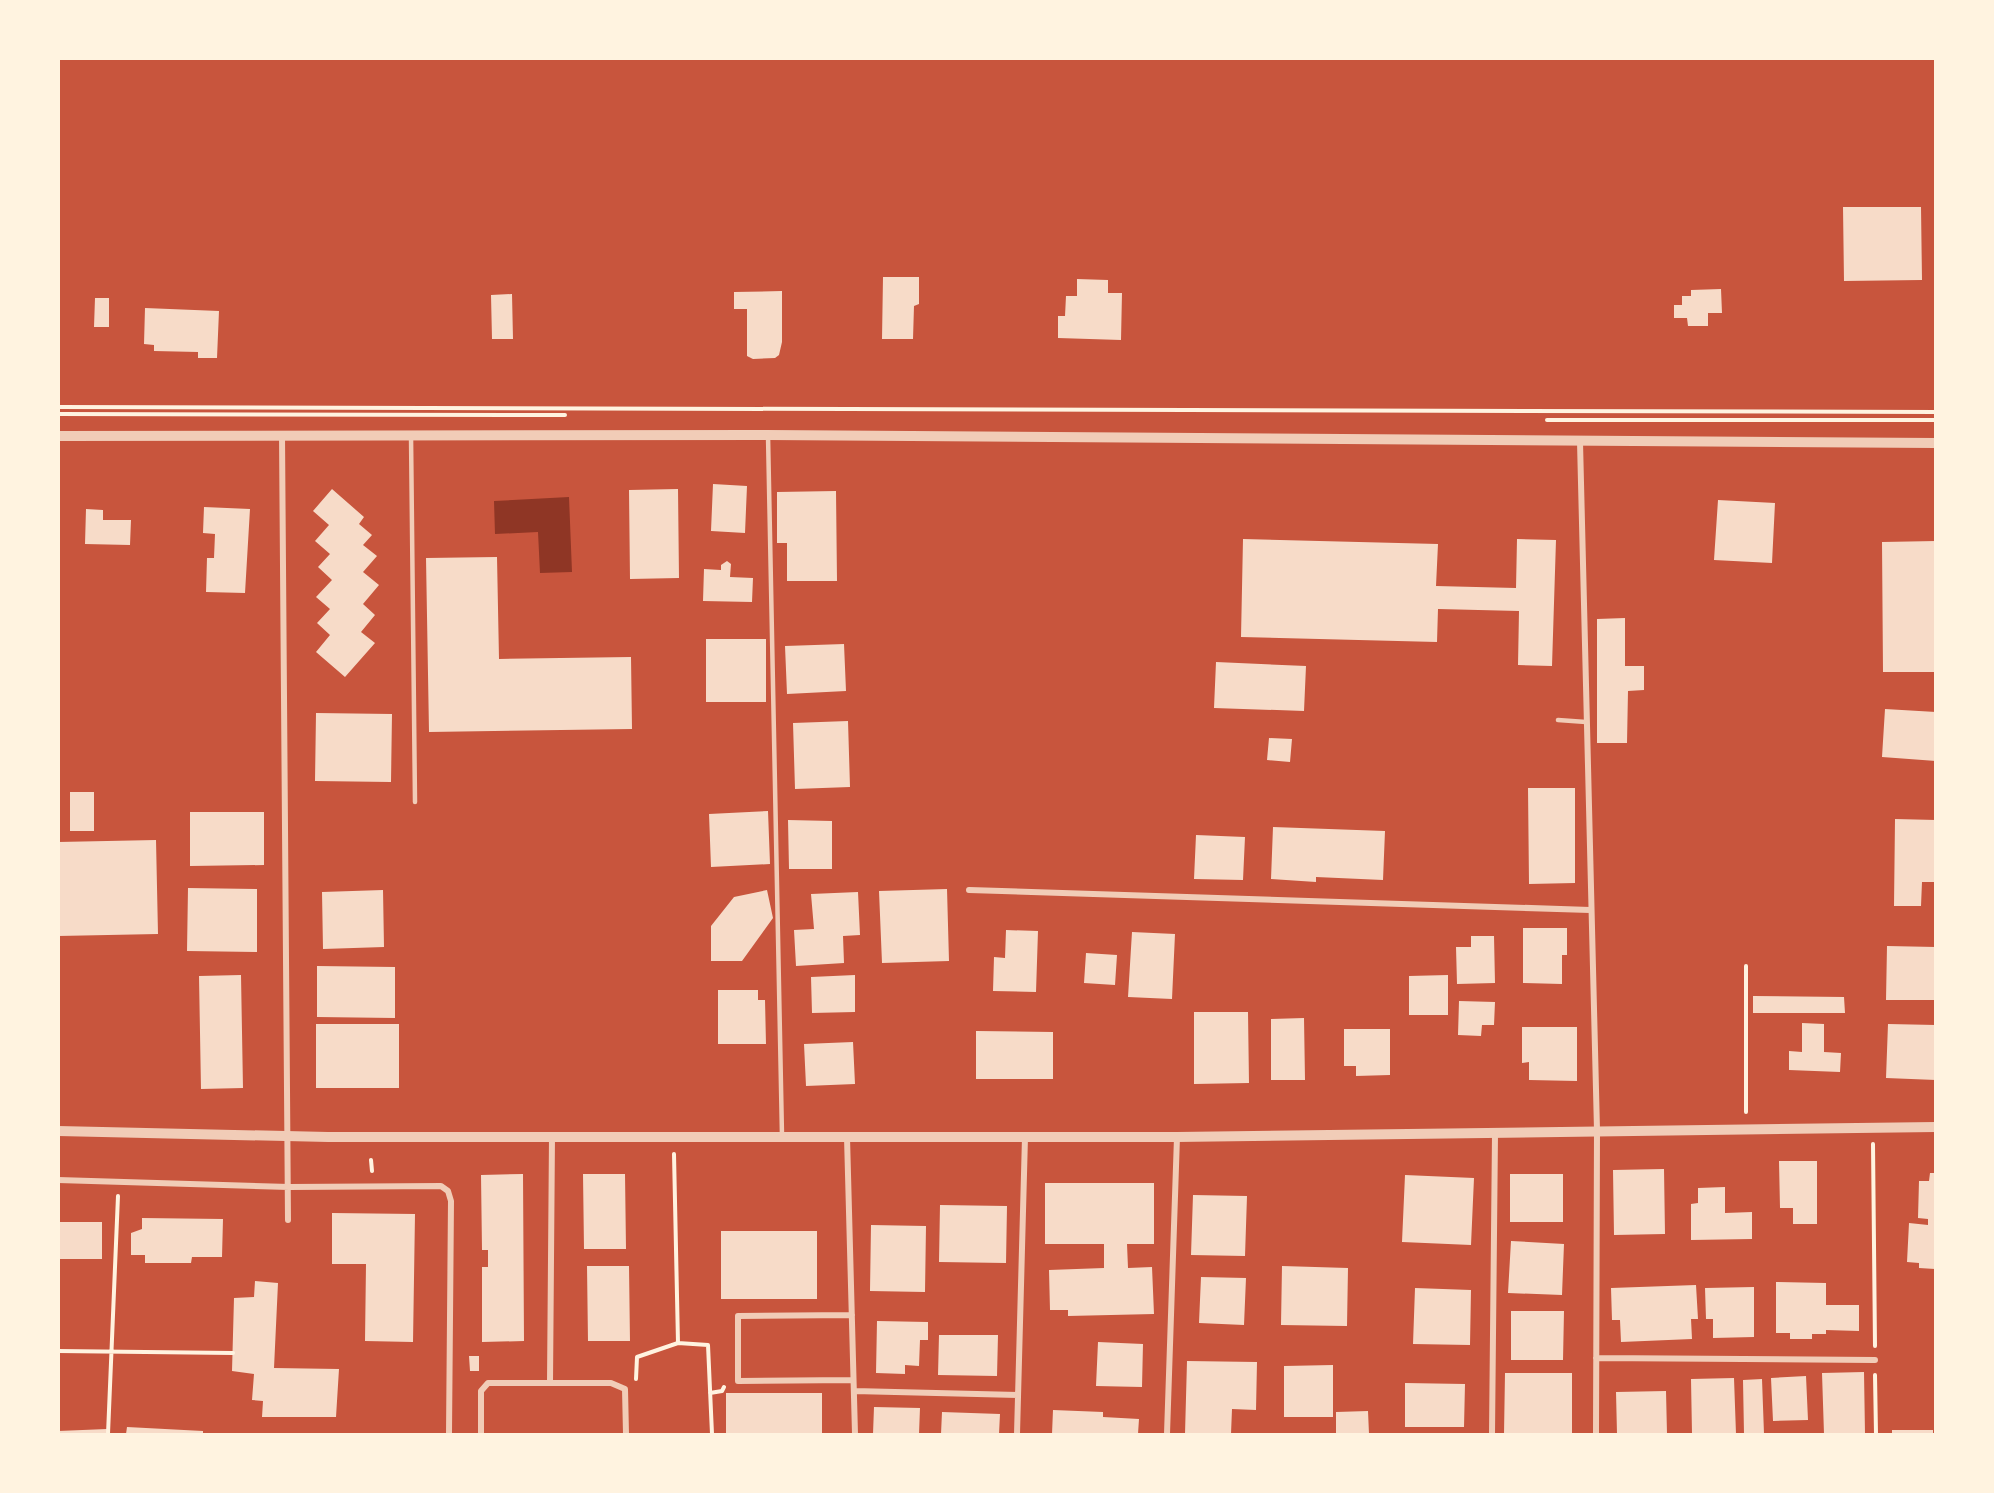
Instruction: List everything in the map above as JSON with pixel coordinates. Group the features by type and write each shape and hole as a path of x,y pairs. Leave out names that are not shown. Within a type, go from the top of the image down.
{"street":[{"path":"282,435 290,1136 288,1220"},
{"path":"58,436 768,435 1580,442 1935,442"},
{"path":"1580,442 1597,1131 1596,1434"},
{"path":"969,890 1590,910"},
{"path":"58,1131 290,1136 1178,1137 1935,1127"},
{"path":"1492,1434 1495,1134"},
{"path":"550,1383 552,1136"},
{"path":"847,1137 855,1434"},
{"path":"1017,1434 1025,1137"},
{"path":"1167,1434 1178,1137"},
{"path":"58,1180 289,1187 441,1185 448,1191 451,1201 449,1434"},
{"path":"852,1315 738,1316 738,1381 853,1380"},
{"path":"1596,1358 1875,1360"},
{"path":"482,1434 482,1391 489,1383 611,1383 625,1389 626,1434"},
{"path":"854,1391 1018,1395"}],"lane":[{"path":"411,435 415,802"},
{"path":"768,435 782,1136"},
{"path":"1558,720 1586,722"}],"path":[{"path":"58,406 1935,412"},
{"path":"1746,966 1746,1096"},
{"path":"1873,1128 1876,1434"},
{"path":"673,1136 678,1343"},
{"path":"371,1160 372,1174"},
{"path":"108,1434 118,1183"},
{"path":"625,1389 637,1379 637,1357 678,1343 708,1345 712,1434"},
{"path":"58,1352 233,1353"}],"shaded area":[{"path":"569,497 572,572 540,573 538,532 495,534 494,501"}],"building":[{"path":"1843,207 1921,207 1922,280 1844,281"},
{"path":"883,277 919,277 919,304 914,306 913,339 882,339"},
{"path":"1077,279 1108,280 1108,293 1122,293 1121,340 1058,338 1058,316 1065,316 1066,296 1077,296"},
{"path":"1721,289 1722,313 1708,313 1708,326 1688,326 1687,318 1674,318 1674,305 1682,305 1682,296 1691,296 1691,290"},
{"path":"782,291 782,342 779,355 775,358 753,359 747,356 747,309 734,309 734,292"},
{"path":"512,294 513,339 492,339 491,295"},
{"path":"95,298 109,298 109,327 94,327"},
{"path":"145,308 219,311 217,358 198,358 198,352 154,351 154,345 144,344"},
{"path":"713,484 747,486 745,533 711,531"},
{"path":"332,489 364,517 359,524 372,535 363,545 377,556 363,572 379,585 363,604 375,615 361,632 375,643 345,677 316,652 330,635 317,623 330,609 316,597 332,580 318,567 330,554 315,541 329,525 313,511"},
{"path":"678,489 679,578 630,579 629,490"},
{"path":"836,491 837,581 787,581 787,543 777,543 777,492"},
{"path":"1718,500 1775,503 1772,563 1714,560"},
{"path":"204,507 250,509 245,593 206,592 207,558 214,558 215,534 203,533"},
{"path":"86,509 103,510 103,520 131,520 130,545 85,544"},
{"path":"1243,539 1438,544 1436,586 1516,588 1517,539 1556,540 1552,666 1518,665 1519,611 1438,609 1437,642 1241,637"},
{"path":"1936,541 1936,672 1883,672 1882,542"},
{"path":"497,557 499,659 631,657 632,729 429,732 426,558"},
{"path":"727,561 731,564 730,577 753,578 752,602 703,601 704,569 721,570 721,565"},
{"path":"1625,618 1625,666 1644,666 1644,690 1628,691 1627,743 1597,743 1597,619"},
{"path":"706,639 766,639 766,702 706,702"},
{"path":"844,644 846,691 787,694 785,646"},
{"path":"1216,662 1306,666 1304,711 1214,708"},
{"path":"1885,709 1936,712 1936,761 1882,757"},
{"path":"316,713 392,714 391,782 315,781"},
{"path":"848,721 850,787 795,789 793,723"},
{"path":"1269,738 1292,739 1290,762 1267,760"},
{"path":"1528,788 1575,788 1575,883 1529,884"},
{"path":"70,792 94,792 94,831 70,831"},
{"path":"768,811 770,864 711,867 709,814"},
{"path":"190,812 264,812 264,865 190,866"},
{"path":"1895,819 1936,820 1936,882 1922,882 1921,906 1894,906"},
{"path":"788,820 832,821 832,869 789,869"},
{"path":"1273,827 1385,831 1383,880 1316,877 1316,882 1271,879"},
{"path":"1196,835 1245,837 1243,880 1194,879"},
{"path":"156,840 158,934 58,936 58,842"},
{"path":"188,888 257,889 257,952 187,951"},
{"path":"947,889 949,961 882,963 879,891"},
{"path":"383,890 384,947 323,949 322,892"},
{"path":"767,890 773,918 742,961 711,961 711,926 734,897"},
{"path":"858,892 860,935 843,936 844,963 796,966 794,930 814,929 811,894"},
{"path":"1523,928 1567,928 1567,955 1562,955 1562,984 1523,983"},
{"path":"1006,930 1038,931 1036,992 993,991 994,957 1005,958"},
{"path":"1132,932 1175,934 1172,999 1128,997"},
{"path":"1471,936 1494,936 1495,983 1457,984 1456,947 1471,947"},
{"path":"1887,946 1936,947 1936,1000 1886,1000"},
{"path":"1086,953 1117,955 1115,985 1084,983"},
{"path":"317,966 395,967 395,1018 317,1017"},
{"path":"241,975 243,1088 201,1089 199,976"},
{"path":"855,975 855,1012 812,1013 811,977"},
{"path":"1448,975 1448,1015 1409,1015 1409,976"},
{"path":"718,990 758,990 758,1000 765,1000 766,1044 718,1044"},
{"path":"1753,996 1844,997 1845,1013 1753,1013"},
{"path":"1459,1001 1495,1002 1494,1025 1482,1025 1481,1036 1458,1035"},
{"path":"1194,1012 1248,1012 1249,1083 1194,1084"},
{"path":"1304,1018 1305,1080 1271,1080 1271,1019"},
{"path":"1802,1023 1824,1024 1824,1052 1841,1053 1840,1072 1789,1070 1789,1051 1802,1052"},
{"path":"316,1024 399,1024 399,1088 316,1088"},
{"path":"1888,1024 1936,1025 1936,1080 1886,1078"},
{"path":"1522,1027 1577,1027 1577,1081 1529,1080 1529,1062 1522,1063"},
{"path":"1344,1029 1390,1029 1390,1075 1356,1076 1356,1066 1344,1066"},
{"path":"976,1031 1053,1032 1053,1079 976,1079"},
{"path":"853,1042 855,1084 806,1086 804,1044"},
{"path":"1779,1161 1817,1161 1817,1224 1793,1224 1793,1208 1780,1208"},
{"path":"1664,1169 1665,1234 1614,1235 1613,1170"},
{"path":"1930,1173 1936,1173 1935,1269 1919,1268 1919,1263 1907,1262 1909,1223 1928,1225 1928,1219 1918,1218 1919,1181 1929,1181"},
{"path":"523,1174 524,1341 482,1342 482,1267 488,1267 488,1250 482,1250 481,1175"},
{"path":"583,1174 625,1174 626,1249 584,1249"},
{"path":"1510,1174 1563,1174 1563,1222 1510,1222"},
{"path":"1405,1175 1474,1178 1471,1245 1402,1242"},
{"path":"1045,1183 1154,1183 1154,1244 1127,1244 1128,1268 1152,1267 1154,1314 1068,1316 1068,1310 1050,1310 1049,1270 1104,1268 1104,1244 1045,1244"},
{"path":"1725,1187 1725,1213 1752,1212 1752,1239 1691,1240 1691,1204 1698,1203 1698,1188"},
{"path":"1193,1195 1247,1196 1245,1256 1191,1255"},
{"path":"940,1205 1007,1206 1006,1263 939,1262"},
{"path":"332,1213 415,1214 413,1342 365,1341 366,1264 332,1264"},
{"path":"142,1218 223,1219 222,1257 192,1257 191,1263 145,1263 145,1255 131,1255 131,1233 142,1229"},
{"path":"58,1222 102,1222 102,1259 58,1259"},
{"path":"871,1225 926,1226 925,1292 870,1291"},
{"path":"721,1231 817,1231 817,1299 721,1299"},
{"path":"1511,1241 1564,1244 1562,1295 1508,1293"},
{"path":"587,1266 629,1266 630,1341 588,1341"},
{"path":"1282,1266 1348,1268 1347,1326 1281,1325"},
{"path":"1201,1277 1246,1278 1244,1325 1199,1323"},
{"path":"255,1281 278,1283 274,1368 339,1369 336,1417 262,1417 263,1401 252,1400 254,1374 232,1371 234,1298 254,1297"},
{"path":"1776,1282 1826,1283 1826,1305 1859,1305 1859,1331 1826,1330 1826,1334 1812,1334 1812,1339 1790,1339 1790,1333 1776,1333"},
{"path":"1696,1285 1698,1319 1691,1319 1692,1339 1621,1342 1620,1320 1612,1320 1611,1288"},
{"path":"1754,1287 1754,1337 1713,1338 1713,1319 1706,1319 1705,1288"},
{"path":"1415,1288 1471,1290 1470,1345 1413,1344"},
{"path":"1511,1311 1564,1311 1563,1360 1511,1360"},
{"path":"877,1321 928,1322 928,1340 920,1340 919,1366 905,1365 905,1374 876,1373"},
{"path":"939,1335 998,1335 997,1376 938,1375"},
{"path":"1098,1342 1143,1344 1142,1387 1096,1386"},
{"path":"469,1356 479,1356 479,1371 470,1371"},
{"path":"1187,1361 1257,1362 1256,1410 1232,1409 1231,1434 1185,1434"},
{"path":"1333,1365 1333,1417 1284,1417 1284,1366"},
{"path":"1864,1372 1865,1434 1824,1434 1822,1373"},
{"path":"1505,1373 1572,1373 1572,1434 1504,1434"},
{"path":"1806,1376 1808,1420 1773,1421 1771,1378"},
{"path":"1734,1378 1736,1434 1692,1434 1691,1379"},
{"path":"1762,1379 1764,1434 1744,1434 1743,1380"},
{"path":"1405,1383 1465,1384 1464,1427 1405,1427"},
{"path":"1666,1391 1667,1434 1617,1434 1616,1392"},
{"path":"726,1393 822,1393 822,1434 726,1434"},
{"path":"874,1407 920,1408 919,1434 873,1434"},
{"path":"1053,1410 1103,1412 1103,1417 1139,1419 1138,1434 1052,1434"},
{"path":"1368,1411 1369,1434 1336,1434 1336,1412"},
{"path":"942,1412 1000,1414 999,1434 941,1434"},
{"path":"127,1427 203,1431 203,1434 126,1434"},
{"path":"107,1429 107,1434 58,1434 58,1431"},
{"path":"1892,1430 1933,1430 1933,1434 1892,1434"}]}
